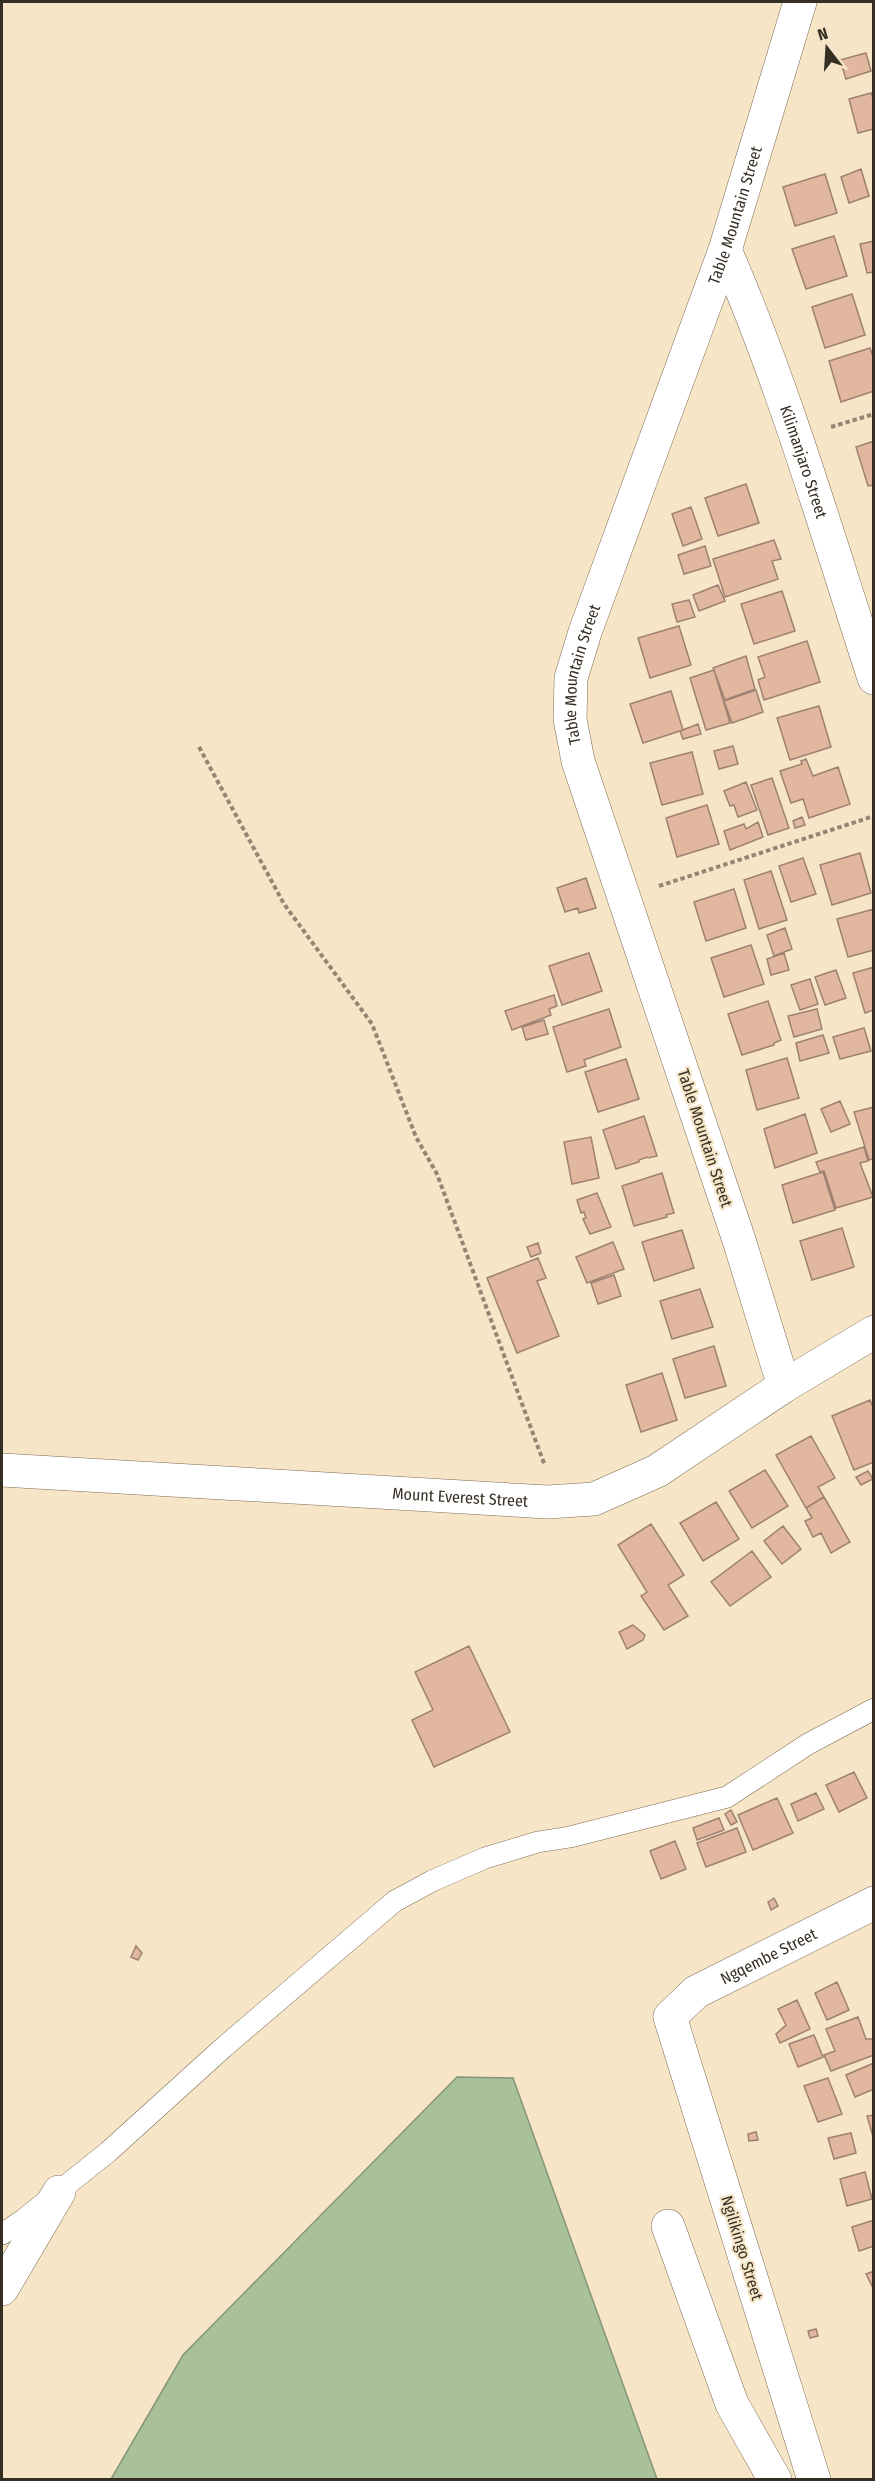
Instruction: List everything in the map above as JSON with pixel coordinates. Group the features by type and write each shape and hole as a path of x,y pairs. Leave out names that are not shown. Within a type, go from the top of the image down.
{"street":[{"name":"Table Mountain Street","path":"784,1386 739,1240 578,761 570,719 571,678 605,578 725,250 800,2"},
{"name":"Kilimanjaro Street","path":"725,250 756,322 873,678"},
{"name":"Mount Everest Street","path":"2,1470 557,1501 594,1499 646,1476 784,1386 873,1332"},
{"name":"Ngqembe Street","path":"670,2017 696,1992 873,1903"},
{"name":"Ngilikingo Street","path":"670,2017 814,2480"},
{"path":"2,2289 60,2192"},
{"path":"668,2226 732,2404 775,2480"}],"lane":[{"path":"2,2235 60,2192 108,2152 224,2047 394,1901 432,1881 485,1858 538,1842 570,1837 727,1797 808,1744 873,1709"}],"path":[{"path":"796,438 873,414"},
{"path":"199,747 284,903 372,1024 416,1137 437,1174 557,1501"},
{"path":"624,897 873,816"}],"shaded area":[{"path":"457,2077 513,2078 657,2479 111,2479 183,2355"}],"building":[{"path":"866,53 871,71 846,79 840,60"},
{"path":"871,93 874,101 874,129 858,133 849,99"},
{"path":"861,169 869,196 849,203 841,177"},
{"path":"825,174 837,213 795,226 783,187"},
{"path":"834,236 847,276 806,289 792,249"},
{"path":"874,241 874,272 867,273 860,244"},
{"path":"852,294 865,335 825,348 812,307"},
{"path":"870,348 874,359 874,391 841,402 829,361"},
{"path":"874,441 874,485 868,486 856,447"},
{"path":"746,484 759,523 718,536 705,498"},
{"path":"691,507 702,539 683,546 672,514"},
{"path":"774,540 781,559 772,561 778,579 725,597 713,559"},
{"path":"705,546 711,566 684,574 678,555"},
{"path":"718,585 725,601 699,611 693,595"},
{"path":"782,591 795,631 754,644 741,604"},
{"path":"689,600 695,617 677,622 672,604"},
{"path":"679,626 691,665 650,678 638,638"},
{"path":"807,641 820,682 764,700 758,680 765,677 758,657"},
{"path":"746,656 755,689 725,700 713,668"},
{"path":"714,670 730,723 706,730 690,678"},
{"path":"756,690 763,712 732,723 724,701"},
{"path":"671,691 683,730 643,743 630,704"},
{"path":"819,706 831,747 790,760 777,718"},
{"path":"698,724 701,734 683,739 680,731"},
{"path":"733,746 738,764 719,769 714,751"},
{"path":"692,752 703,794 662,805 650,763"},
{"path":"806,759 813,776 838,767 850,804 809,818 803,799 791,803 780,771 802,764 801,761"},
{"path":"772,778 789,828 768,835 751,785"},
{"path":"746,782 757,810 738,817 734,805 730,806 724,791"},
{"path":"707,805 719,844 677,857 666,818"},
{"path":"802,817 805,825 795,828 793,821"},
{"path":"758,822 763,837 730,850 724,831 744,824 746,829"},
{"path":"860,853 871,893 832,905 820,865"},
{"path":"803,858 816,894 791,902 779,866"},
{"path":"771,871 787,920 759,929 744,880"},
{"path":"586,878 596,908 579,913 578,908 565,912 557,888"},
{"path":"734,889 746,928 706,941 694,902"},
{"path":"874,909 874,950 848,957 837,919"},
{"path":"785,928 792,949 774,956 767,935"},
{"path":"751,945 764,984 724,997 711,958"},
{"path":"589,953 602,991 562,1005 549,966"},
{"path":"784,953 789,970 771,975 767,959"},
{"path":"874,967 874,1010 865,1013 853,973"},
{"path":"836,970 846,998 825,1005 815,977"},
{"path":"810,979 818,1004 800,1010 791,985"},
{"path":"554,995 557,1006 549,1009 551,1015 512,1030 505,1011"},
{"path":"768,1001 781,1040 774,1045 742,1055 728,1014"},
{"path":"609,1009 621,1047 584,1060 586,1066 567,1072 553,1027"},
{"path":"817,1009 822,1029 794,1037 788,1016"},
{"path":"544,1020 548,1034 526,1040 522,1027"},
{"path":"864,1028 871,1051 840,1059 833,1037"},
{"path":"823,1035 829,1053 800,1061 796,1043"},
{"path":"787,1058 799,1098 757,1110 746,1070"},
{"path":"626,1059 639,1099 598,1112 585,1072"},
{"path":"840,1101 850,1124 831,1132 821,1109"},
{"path":"874,1107 874,1159 869,1160 854,1112"},
{"path":"805,1114 817,1153 775,1168 764,1129"},
{"path":"644,1116 657,1156 647,1157 616,1169 603,1130"},
{"path":"591,1137 599,1178 572,1184 564,1142"},
{"path":"864,1147 868,1161 860,1163 873,1197 836,1208 824,1171 820,1172 816,1162"},
{"path":"823,1172 835,1210 793,1223 782,1185"},
{"path":"662,1173 674,1213 634,1226 622,1186"},
{"path":"597,1193 611,1227 590,1234 583,1219 586,1218 584,1212 581,1213 577,1200"},
{"path":"842,1228 854,1267 812,1280 800,1241"},
{"path":"682,1230 694,1268 654,1281 642,1242"},
{"path":"613,1242 624,1269 587,1283 576,1257"},
{"path":"538,1243 541,1253 531,1257 527,1247"},
{"path":"538,1258 546,1278 537,1281 559,1336 517,1353 487,1278"},
{"path":"614,1275 621,1296 598,1304 591,1283"},
{"path":"700,1289 713,1327 672,1339 660,1301"},
{"path":"714,1346 726,1386 685,1398 673,1359"},
{"path":"662,1373 677,1420 641,1432 626,1385"},
{"path":"870,1400 874,1409 874,1462 854,1470 832,1416"},
{"path":"811,1436 835,1478 818,1487 824,1497 806,1508 776,1455"},
{"path":"765,1470 788,1506 752,1528 729,1491"},
{"path":"868,1471 873,1479 861,1485 856,1477"},
{"path":"824,1497 850,1542 831,1553 821,1533 813,1537 805,1521 812,1518 806,1508"},
{"path":"716,1502 739,1539 703,1561 680,1523"},
{"path":"651,1524 684,1575 668,1585 688,1616 664,1630 641,1596 647,1592 618,1545"},
{"path":"783,1526 801,1549 782,1564 764,1541"},
{"path":"752,1551 771,1577 730,1606 711,1582"},
{"path":"633,1625 645,1635 643,1640 627,1649 619,1632"},
{"path":"469,1646 510,1732 434,1767 412,1720 433,1710 415,1672"},
{"path":"854,1772 867,1798 839,1812 826,1785"},
{"path":"816,1793 824,1809 798,1821 791,1804"},
{"path":"777,1798 793,1833 753,1850 738,1815"},
{"path":"731,1810 737,1822 731,1825 725,1814"},
{"path":"719,1818 724,1830 697,1840 693,1828"},
{"path":"737,1828 746,1852 706,1867 697,1843"},
{"path":"675,1841 686,1869 661,1879 650,1851"},
{"path":"774,1898 778,1906 771,1910 768,1902"},
{"path":"136,1946 142,1953 138,1960 131,1957"},
{"path":"837,1982 849,2010 827,2020 815,1993"},
{"path":"797,2000 810,2029 780,2043 776,2034 786,2025 778,2009"},
{"path":"858,2017 866,2039 874,2039 874,2055 831,2071 824,2055 835,2051 826,2029"},
{"path":"814,2035 823,2057 798,2067 789,2044"},
{"path":"874,2063 874,2089 855,2097 846,2075"},
{"path":"828,2078 842,2114 818,2122 804,2086"},
{"path":"874,2115 874,2140 867,2116"},
{"path":"756,2132 758,2140 749,2141 748,2134"},
{"path":"851,2133 856,2153 834,2159 828,2138"},
{"path":"865,2172 872,2199 847,2206 840,2179"},
{"path":"874,2220 874,2246 859,2251 852,2227"},
{"path":"874,2271 874,2290 866,2274"},
{"path":"816,2329 818,2336 810,2338 808,2331"}]}
